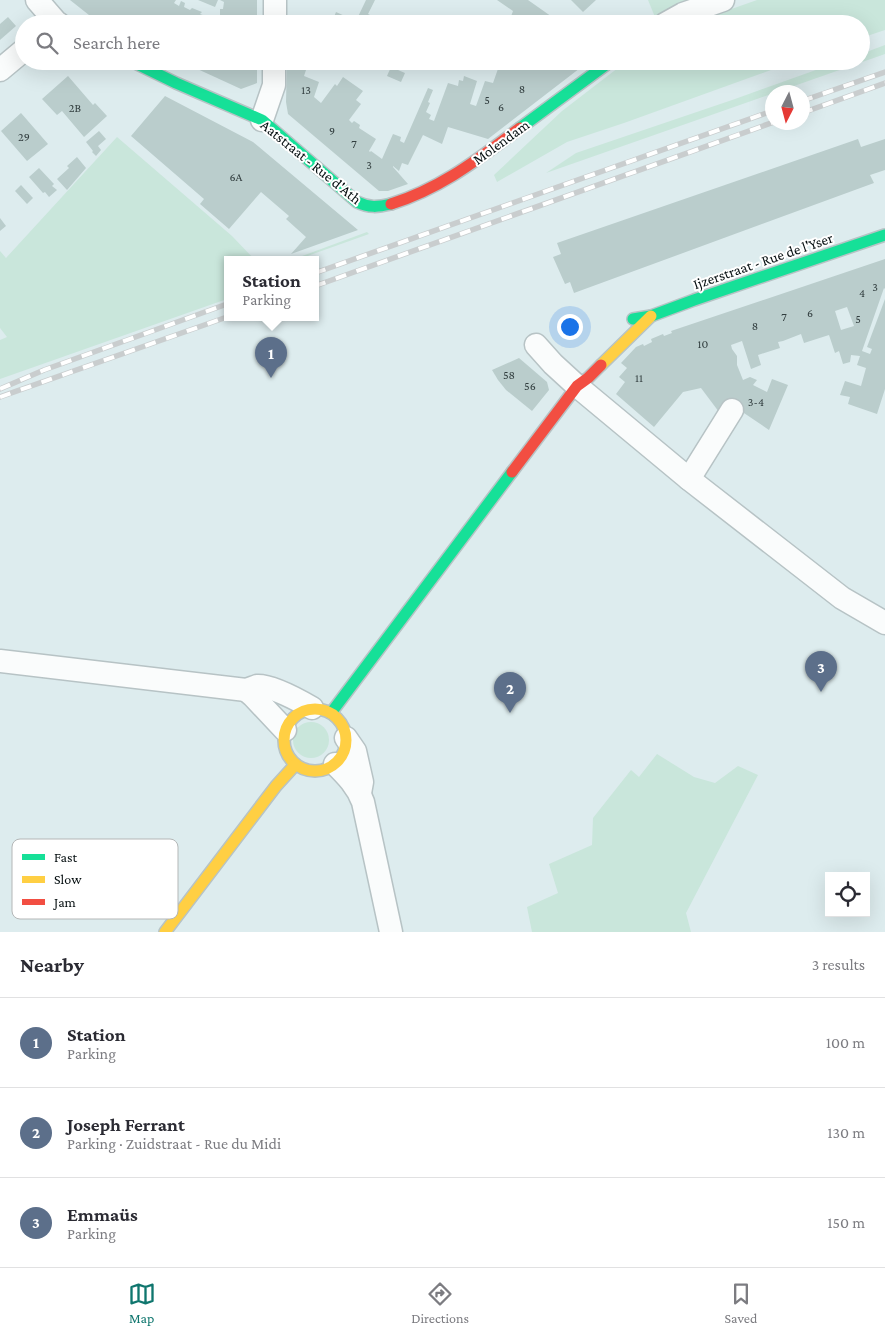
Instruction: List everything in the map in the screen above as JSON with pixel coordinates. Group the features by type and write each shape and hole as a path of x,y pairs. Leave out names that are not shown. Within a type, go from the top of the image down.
{"street":[{"path":"37,0 49,15"},
{"path":"274,15 275,0"},
{"path":"681,15 722,0"},
{"path":"0,70 15,58"},
{"name":"Aatstraat - Rue d'Ath","path":"151,70 262,120 357,202 366,206 383,206"},
{"path":"262,120 274,85 274,70"},
{"name":"Molendam","path":"383,206 399,202 442,183 460,172 599,70"},
{"name":"Ijzerstraat - Rue de l'Yser","path":"626,323 634,318 651,316 885,234"},
{"name":"Ijzerstraat - Rue de l'Yser","path":"322,710 579,377 588,378 651,316"},
{"path":"536,344 553,364 579,377 689,479 842,598 885,623"},
{"path":"689,479 732,410"},
{"path":"0,661 246,690 258,686 277,691 297,699 336,716 345,729 346,747 341,758 335,764 324,770 304,770 288,758 283,745 285,730 291,719 300,712 322,710"},
{"path":"246,690 285,730"},
{"path":"346,738 355,750 362,782 360,794"},
{"path":"178,915 276,786 295,764"},
{"path":"335,764 352,781 363,802 391,932"},
{"path":"165,932 175,919"}],"green space":[{"path":"648,0 705,0 661,15 654,15"},
{"path":"757,0 885,0 885,30 870,35 870,15 714,15"},
{"path":"885,45 885,54 870,59 870,51"},
{"path":"615,70 771,70 567,142 497,182 494,175 562,111"},
{"path":"816,70 839,70 797,85 774,85"},
{"path":"765,88 765,96 546,173 576,153"},
{"path":"117,137 232,236 251,256 224,256 224,300 0,379 0,340 7,337 0,328 0,251 6,258"},
{"path":"367,232 369,234 307,256 302,256"},
{"path":"311,722 318,723 324,727 328,733 328,747 324,753 318,757 311,758 304,757 298,753 294,747 293,740 294,733 298,727 304,723"},
{"path":"657,754 694,777 715,783 738,766 758,775 686,913 691,932 532,932 527,907 558,893 549,864 592,845 593,818 631,770 639,777"}],"building":[{"path":"70,0 176,0 174,3 179,6 181,1 185,3 184,7 202,12 200,14 203,15 89,15"},
{"path":"198,0 218,0 215,7"},
{"path":"220,0 257,0 257,15 220,15 220,9 223,9 224,2"},
{"path":"366,0 375,0 368,14 370,15 359,15"},
{"path":"497,0 528,0 549,15 512,15 513,11"},
{"path":"571,0 596,0 583,12"},
{"path":"8,17 15,27 0,40 0,24"},
{"path":"200,70 257,70 257,83 241,89"},
{"path":"287,70 306,70 304,76 319,82 314,97 321,103 335,84 337,86 343,77 363,91 356,100 361,104 349,120 360,125 359,128 376,139 369,151 382,159 393,134 401,137 400,141 404,143 428,88 433,90 426,112 431,115 429,119 434,121 448,83 458,86 459,80 463,81 464,76 477,81 470,104 476,106 485,81 493,83 498,70 578,70 488,139 448,127 442,144 423,135 408,165 402,163 399,171 393,166 408,184 388,191 379,191 288,114 286,102"},
{"path":"390,70 398,70 405,73 401,82 387,76"},
{"path":"68,76 93,105 95,103 107,116 84,137 62,111 57,115 42,99"},
{"path":"165,96 253,142 358,230 291,254 306,237 286,219 289,216 261,192 229,229 200,204 204,199 131,136"},
{"path":"21,113 48,144 27,161 1,131"},
{"path":"99,131 106,139 98,146 101,150 96,156 86,142"},
{"path":"858,139 861,147 885,139 885,170 870,175 874,183 574,293 570,282 565,284 553,257 561,254 557,243"},
{"path":"77,157 86,168 67,190 57,179"},
{"path":"39,168 57,190 49,197 29,177"},
{"path":"21,185 33,198 27,204 15,191"},
{"path":"0,218 6,226 0,231"},
{"path":"885,259 885,289 862,351 870,354 872,349 867,347 885,299 885,389 877,414 848,404 850,397 840,395 845,381 861,386 866,368 857,365 860,356 851,355 850,362 843,364 839,351 835,353 829,335 804,343 801,334 778,342 780,348 758,355 761,365 751,369 742,341 731,345 737,356 737,365 743,380 750,377 757,380 753,385 767,392 772,379 788,385 769,430 738,409 722,416 701,388 683,392 654,427 616,394 625,382 619,377 627,368 621,363 636,347 643,344 644,346 652,342 651,339 663,334 664,336 672,333 671,331","holes":["847,307 854,326 841,330 835,311"]},
{"path":"519,358 547,382 549,390 532,411 506,390 492,370"}],"railway":[{"path":"810,98 885,72"},
{"path":"810,110 885,83"},
{"path":"319,272 765,113"},
{"path":"319,285 765,125"},
{"path":"0,389 44,370 224,305"},
{"path":"0,397 224,318"}],"traffic: fast":[{"path":"149,70 262,120 357,202 374,206 391,204"},
{"path":"520,128 599,70"},
{"path":"633,319 651,316 885,235"},
{"path":"331,713 512,472"}],"traffic: slow":[{"path":"601,365 651,316"},
{"path":"309,709 321,709 337,718 344,728 346,740 344,752 337,762 321,771 309,771 298,766 289,757 284,746 284,734 289,723 298,714 309,709"},
{"path":"178,915 276,786 295,765"},
{"path":"165,932 175,919"}],"traffic: jam":[{"path":"391,204 427,190 459,172 520,128"},
{"path":"512,472 577,386 601,365"}],"place":[{"name":"Station","path":"271,378"},
{"name":"Emmaüs","path":"821,692"},
{"name":"Joseph Ferrant","path":"510,713"}]}
